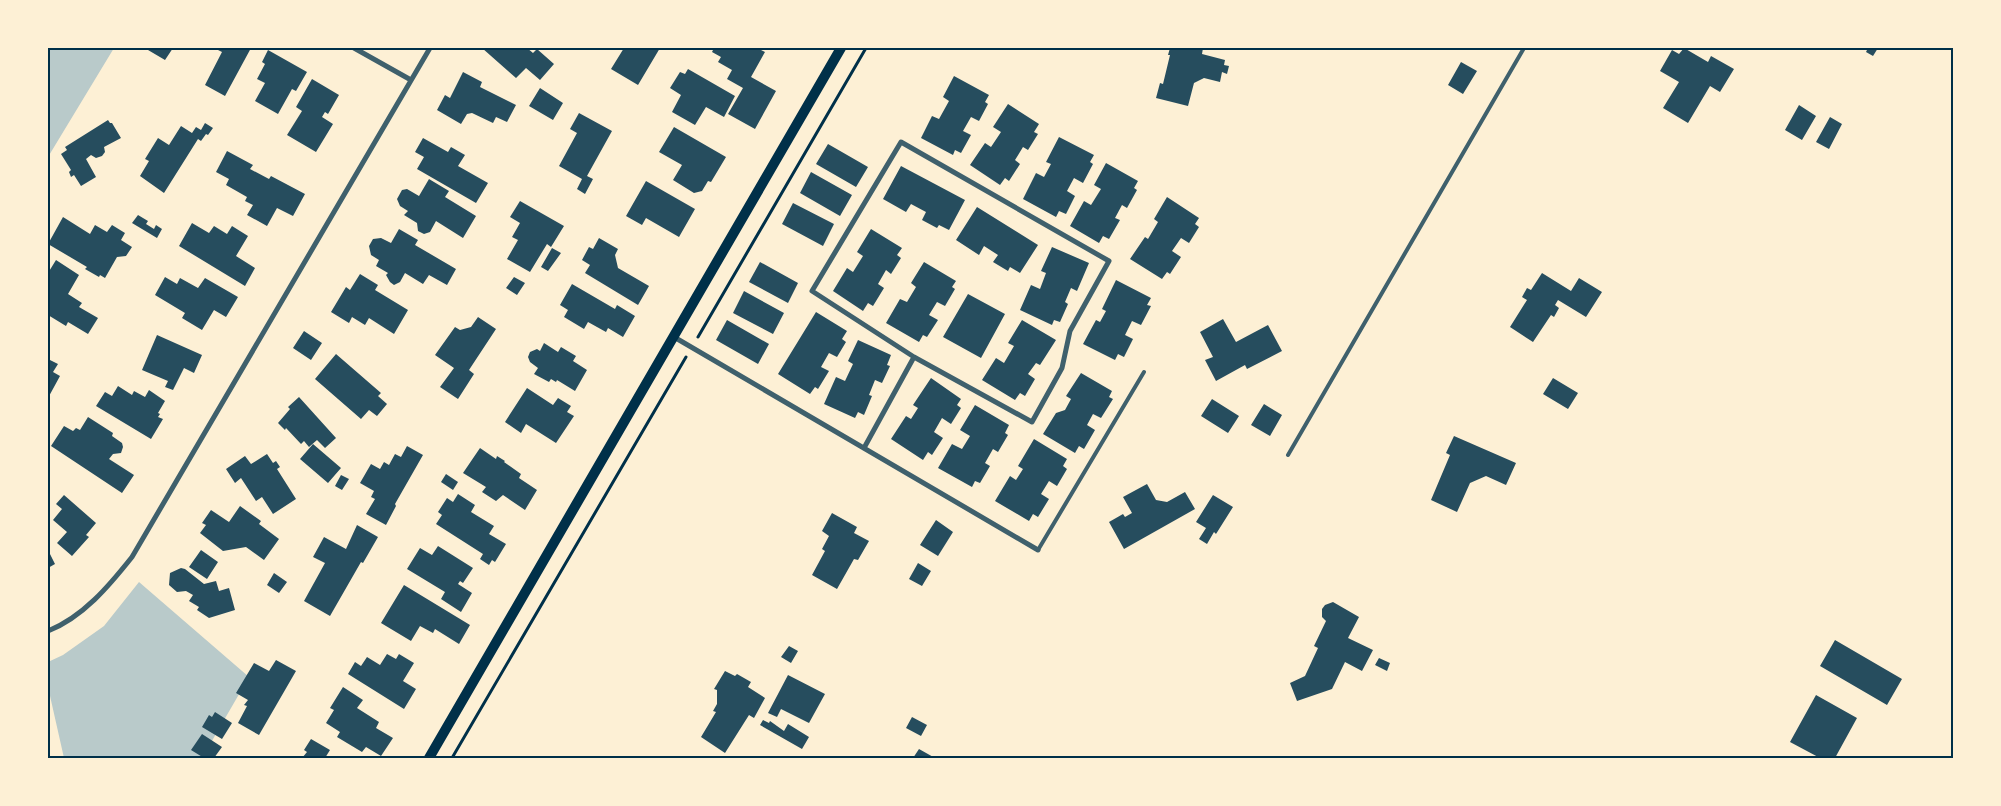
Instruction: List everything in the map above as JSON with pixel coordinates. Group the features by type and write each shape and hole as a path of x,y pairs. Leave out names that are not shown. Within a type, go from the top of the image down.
{"main road":[{"path":"429,758 841,48"}],"street":[{"path":"354,48 411,80"},
{"path":"48,631 82,610 110,585 132,557 430,48"},
{"path":"902,142 1110,261 1070,331 1062,368 1032,422 914,357 812,291 902,142"},
{"path":"674,336 1038,550"},
{"path":"864,448 914,357"}],"lane":[{"path":"1288,455 1524,48"},
{"path":"1038,550 1144,372"}],"path":[{"path":"452,758 866,48"}],"shaded area":[{"path":"48,48 114,48 48,157"},
{"path":"139,582 249,677 202,758 64,758 48,687 48,662 63,655 104,626"}],"building":[{"path":"149,48 173,48 165,60 148,50"},
{"path":"214,48 251,48 225,96 205,85 222,52"},
{"path":"482,48 527,48 533,53 537,49 554,64 540,80 526,68 516,78"},
{"path":"624,48 660,48 638,85 611,69"},
{"path":"714,48 757,48 765,52 751,77 776,91 755,129 728,114 743,88 727,79 732,70 718,62 721,57 712,52"},
{"path":"1170,48 1203,48 1202,54 1225,60 1224,65 1229,66 1227,74 1222,72 1220,82 1204,78 1194,83 1188,106 1156,98 1160,83 1163,84"},
{"path":"1684,48 1708,62 1711,56 1734,69 1720,92 1710,86 1688,123 1663,108 1679,82 1660,71 1672,50 1679,54"},
{"path":"1868,48 1878,48 1873,56 1866,52"},
{"path":"268,50 307,72 296,91 292,89 278,114 255,101 265,83 257,79 265,64 262,62"},
{"path":"1461,62 1477,71 1463,94 1448,85"},
{"path":"688,69 735,96 724,117 706,107 695,125 672,112 681,95 670,88 680,72 685,74"},
{"path":"463,72 482,82 480,87 516,105 507,122 496,117 493,123 472,113 467,114 461,124 437,110 445,95 450,98"},
{"path":"954,76 989,95 985,102 988,104 979,121 971,117 963,131 971,135 961,153 955,150 953,155 921,138 932,116 939,119 949,101 943,97"},
{"path":"312,79 339,95 328,114 325,112 322,117 333,124 316,152 287,135 302,111 296,107"},
{"path":"540,88 563,103 553,120 529,106"},
{"path":"1008,104 1039,124 1034,132 1038,134 1028,150 1023,147 1015,160 1020,164 1009,181 1005,178 1000,185 970,165 985,143 991,147 1001,132 993,127"},
{"path":"1799,105 1816,116 1802,140 1785,130"},
{"path":"579,113 612,131 587,176 593,179 585,194 577,189 582,179 559,166 577,133 570,129"},
{"path":"1830,117 1842,124 1829,149 1816,142"},
{"path":"108,120 121,138 104,147 105,152 102,156 96,158 91,155 86,159 96,177 81,186 74,175 71,177 69,172 71,170 61,154 67,150 65,147"},
{"path":"205,123 213,128 201,141 198,139 164,193 140,176 149,161 145,159 158,138 169,145 181,126 192,133 196,127 201,130"},
{"path":"674,127 726,157 711,182 708,181 702,191 694,193 673,180 682,165 659,152"},
{"path":"1059,137 1094,155 1090,162 1093,164 1083,183 1074,178 1067,191 1075,196 1066,214 1059,211 1056,217 1023,199 1036,173 1044,177 1051,164 1046,162"},
{"path":"423,138 448,152 451,147 465,155 458,166 488,183 476,203 417,169 424,157 415,152"},
{"path":"828,144 868,167 856,187 816,164"},
{"path":"227,151 253,165 250,169 269,179 271,176 305,194 293,216 277,208 267,226 247,215 253,205 245,201 247,197 226,185 229,179 216,172"},
{"path":"1106,163 1138,181 1134,188 1137,190 1127,208 1122,205 1115,218 1120,220 1109,239 1103,236 1099,243 1070,226 1084,201 1091,205 1101,189 1094,185"},
{"path":"901,166 965,200 949,230 939,225 937,228 922,220 926,212 911,204 906,212 883,199"},
{"path":"811,172 852,195 840,216 800,193"},
{"path":"429,179 449,191 445,197 476,216 463,238 436,221 430,232 424,234 418,231 417,223 404,215 408,211 400,206 397,199 402,190 407,189 419,196"},
{"path":"646,181 695,209 679,237 646,218 642,225 626,216"},
{"path":"1167,197 1199,218 1195,224 1199,227 1189,243 1181,238 1172,251 1181,257 1170,274 1167,272 1162,279 1130,259 1145,237 1148,239 1158,222 1154,219"},
{"path":"520,201 564,226 551,247 547,244 530,272 507,259 518,240 512,237 520,223 510,217"},
{"path":"793,203 834,224 823,246 782,224"},
{"path":"977,207 1038,245 1020,273 1010,267 1008,271 993,262 998,255 984,246 979,255 956,240"},
{"path":"138,215 148,221 146,224 154,229 156,225 162,229 157,238 132,223"},
{"path":"63,217 90,234 95,225 107,232 112,225 125,233 121,240 132,247 126,256 117,257 105,278 100,275 99,277 85,269 87,267 48,244"},
{"path":"192,223 209,233 214,226 227,234 232,226 248,236 236,256 255,268 245,286 179,246"},
{"path":"399,229 418,240 415,245 456,269 447,285 429,275 423,284 405,273 400,282 394,285 386,275 388,273 376,266 379,260 371,255 369,246 373,239 381,238 391,243"},
{"path":"871,229 902,248 897,255 901,258 891,274 886,270 878,284 884,288 873,306 868,303 863,311 833,291 847,268 853,272 863,256 857,252"},
{"path":"599,238 618,249 615,255 618,268 649,286 638,305 585,273 590,265 582,260 589,247 593,249"},
{"path":"1052,247 1089,263 1077,291 1071,288 1065,302 1068,304 1060,322 1054,320 1052,325 1020,310 1031,285 1040,289 1046,273 1041,271"},
{"path":"552,248 561,253 548,271 541,267"},
{"path":"56,260 79,275 68,294 82,303 79,307 98,318 88,334 68,322 66,326 48,315 48,273"},
{"path":"760,262 798,283 788,303 749,282"},
{"path":"924,262 956,281 952,287 955,289 945,306 937,302 929,315 938,320 927,337 923,335 919,342 886,323 900,299 907,302 916,287 911,283"},
{"path":"1542,273 1571,291 1579,278 1602,292 1586,317 1558,300 1555,305 1559,308 1554,317 1551,315 1533,342 1510,327 1527,300 1522,297 1527,288 1531,290"},
{"path":"360,274 378,285 375,290 408,310 394,334 369,318 365,325 352,317 349,323 331,312 346,287 350,290"},
{"path":"165,277 177,284 180,278 198,288 205,278 238,297 226,317 214,310 202,330 182,318 185,313 155,295"},
{"path":"514,277 525,283 517,295 506,288"},
{"path":"1116,280 1151,298 1147,305 1151,306 1141,325 1132,321 1125,335 1133,339 1124,357 1118,354 1115,360 1083,344 1096,320 1100,322 1106,311 1102,309"},
{"path":"572,284 615,309 617,305 635,316 623,337 608,328 606,332 588,322 584,329 564,317 568,310 560,305"},
{"path":"744,291 784,313 773,334 733,313"},
{"path":"968,294 1005,314 981,358 943,337"},
{"path":"816,312 847,331 842,339 846,342 837,357 829,353 821,367 829,371 818,389 815,387 810,394 778,374"},
{"path":"478,317 496,329 469,370 474,374 458,399 440,387 454,368 435,355 455,327 460,330 471,327"},
{"path":"1223,319 1236,342 1268,325 1282,351 1247,369 1245,365 1216,381 1205,360 1213,357 1200,332"},
{"path":"727,320 769,344 758,364 716,340"},
{"path":"1022,320 1056,340 1040,365 1036,363 1028,374 1035,379 1025,396 1020,393 1015,400 982,380 996,358 1004,363 1014,346 1008,343"},
{"path":"304,331 322,343 311,360 293,348"},
{"path":"157,335 202,355 194,373 184,368 173,390 165,387 168,381 142,370"},
{"path":"858,340 891,355 887,365 890,366 882,383 875,380 869,395 872,396 864,415 858,412 855,418 824,404 836,377 845,381 853,364 848,361"},
{"path":"544,343 558,352 561,347 576,356 573,361 587,370 575,391 557,380 556,382 551,379 549,382 534,374 538,368 530,362 528,357 530,352 537,349 540,351"},
{"path":"336,354 381,393 378,396 387,404 377,416 369,410 361,419 315,379"},
{"path":"48,359 58,364 53,372 60,376 48,398"},
{"path":"1081,373 1112,391 1109,397 1113,399 1101,418 1093,414 1087,425 1095,430 1084,449 1079,446 1075,453 1043,434 1056,413 1065,410 1071,399 1066,396"},
{"path":"931,378 961,399 957,405 961,408 951,424 942,418 934,432 943,438 932,455 928,452 923,460 891,439 906,416 911,419 918,408 913,405"},
{"path":"1553,378 1578,393 1568,409 1543,394"},
{"path":"118,386 132,395 134,391 145,397 149,390 165,401 158,413 160,414 158,417 163,419 151,439 96,406 105,392 112,396"},
{"path":"527,388 553,405 558,398 571,406 567,412 574,416 556,443 526,424 521,433 505,422"},
{"path":"299,397 336,438 325,448 317,440 309,447 304,441 301,444 286,428 285,430 278,423 290,409 288,407"},
{"path":"1212,399 1239,416 1228,433 1201,416"},
{"path":"1264,404 1282,415 1270,436 1251,425"},
{"path":"975,405 1009,425 1005,433 1008,435 998,452 993,449 985,463 990,466 980,483 975,481 972,487 938,468 952,444 962,449 970,436 960,430"},
{"path":"88,417 113,433 112,436 122,443 121,453 113,454 109,459 134,475 122,493 51,446 64,426 73,431 76,428 80,430"},
{"path":"1454,436 1516,463 1506,485 1486,476 1470,483 1457,512 1431,500 1450,455 1446,453"},
{"path":"1034,439 1067,459 1063,466 1067,469 1057,486 1049,481 1041,494 1049,499 1038,517 1033,514 1029,521 995,501 1010,476 1016,480 1023,469 1018,466"},
{"path":"313,444 341,468 328,483 300,459"},
{"path":"407,446 423,455 395,504 396,506 386,525 366,514 375,499 371,497 374,491 360,483 371,464 380,469 384,462 389,465 395,454 401,457"},
{"path":"480,448 496,459 497,456 505,461 521,474 519,478 537,490 525,510 503,495 496,501 482,492 486,487 463,473"},
{"path":"267,454 273,463 276,461 280,467 277,469 296,499 273,514 262,497 256,501 241,478 235,483 226,469 245,456 251,464"},
{"path":"446,474 458,482 453,490 441,482"},
{"path":"341,475 349,479 342,490 335,486"},
{"path":"1147,484 1156,500 1167,502 1185,492 1195,509 1124,549 1109,522 1123,514 1125,517 1132,513 1123,497"},
{"path":"458,494 475,505 471,512 494,526 489,534 506,544 495,562 492,560 489,565 480,559 483,554 436,524 442,515 438,512 447,498 453,502"},
{"path":"64,495 96,523 86,535 89,537 72,556 57,543 67,532 53,520 62,509 56,504"},
{"path":"1213,495 1233,507 1216,534 1214,532 1207,544 1199,539 1206,528 1196,522"},
{"path":"240,506 261,521 259,524 279,539 264,560 246,547 223,551 200,533 206,525 202,523 211,510 229,522"},
{"path":"832,513 857,527 854,533 869,541 858,560 854,559 837,589 812,575 825,551 822,549 829,536 822,531"},
{"path":"936,520 953,532 938,556 920,545"},
{"path":"357,525 378,537 363,563 361,562 330,616 304,601 325,563 313,557 324,537 346,549"},
{"path":"438,546 473,568 463,583 460,581 458,584 472,593 461,612 441,599 445,592 407,569 420,548 432,555"},
{"path":"48,550 55,564 48,568"},
{"path":"201,550 218,562 207,579 189,567"},
{"path":"918,563 931,571 922,586 909,579"},
{"path":"181,568 204,584 216,581 219,591 229,588 235,610 209,618 197,610 199,607 189,601 193,595 186,591 177,592 169,585 170,573"},
{"path":"274,573 287,582 279,593 267,585"},
{"path":"404,585 470,625 459,644 435,629 433,633 420,626 411,641 381,623"},
{"path":"1333,602 1359,617 1348,638 1373,650 1362,671 1345,662 1332,689 1297,701 1290,683 1305,676 1318,648 1314,646 1326,621 1322,617 1322,609 1325,605"},
{"path":"1835,640 1902,679 1887,705 1820,666"},
{"path":"789,646 798,651 791,663 781,657"},
{"path":"387,654 396,659 399,654 414,663 403,681 416,689 404,709 348,674 355,662 361,666 367,657 380,665"},
{"path":"1379,658 1390,663 1387,671 1375,665"},
{"path":"276,660 296,671 259,735 238,723 247,706 244,705 248,700 236,693 254,663 269,671"},
{"path":"725,671 735,676 737,674 751,682 748,687 765,698 754,718 749,715 725,753 701,737 716,712 713,711 717,704 717,690 714,689"},
{"path":"788,675 825,694 809,723 781,709 777,717 768,713"},
{"path":"343,687 363,700 357,708 379,722 376,728 393,738 381,756 366,747 362,752 337,737 340,732 326,723 334,710 330,708"},
{"path":"1816,695 1857,718 1835,758 1820,758 1790,742"},
{"path":"215,712 232,723 222,739 202,727 209,715 212,717"},
{"path":"912,717 927,725 921,736 906,728"},
{"path":"763,720 769,723 770,721 784,731 788,724 809,737 802,749 760,725"},
{"path":"202,734 222,747 214,758 204,758 191,750"},
{"path":"311,739 330,750 325,758 302,758 307,752 304,750"},
{"path":"919,749 935,758 913,758"}]}
